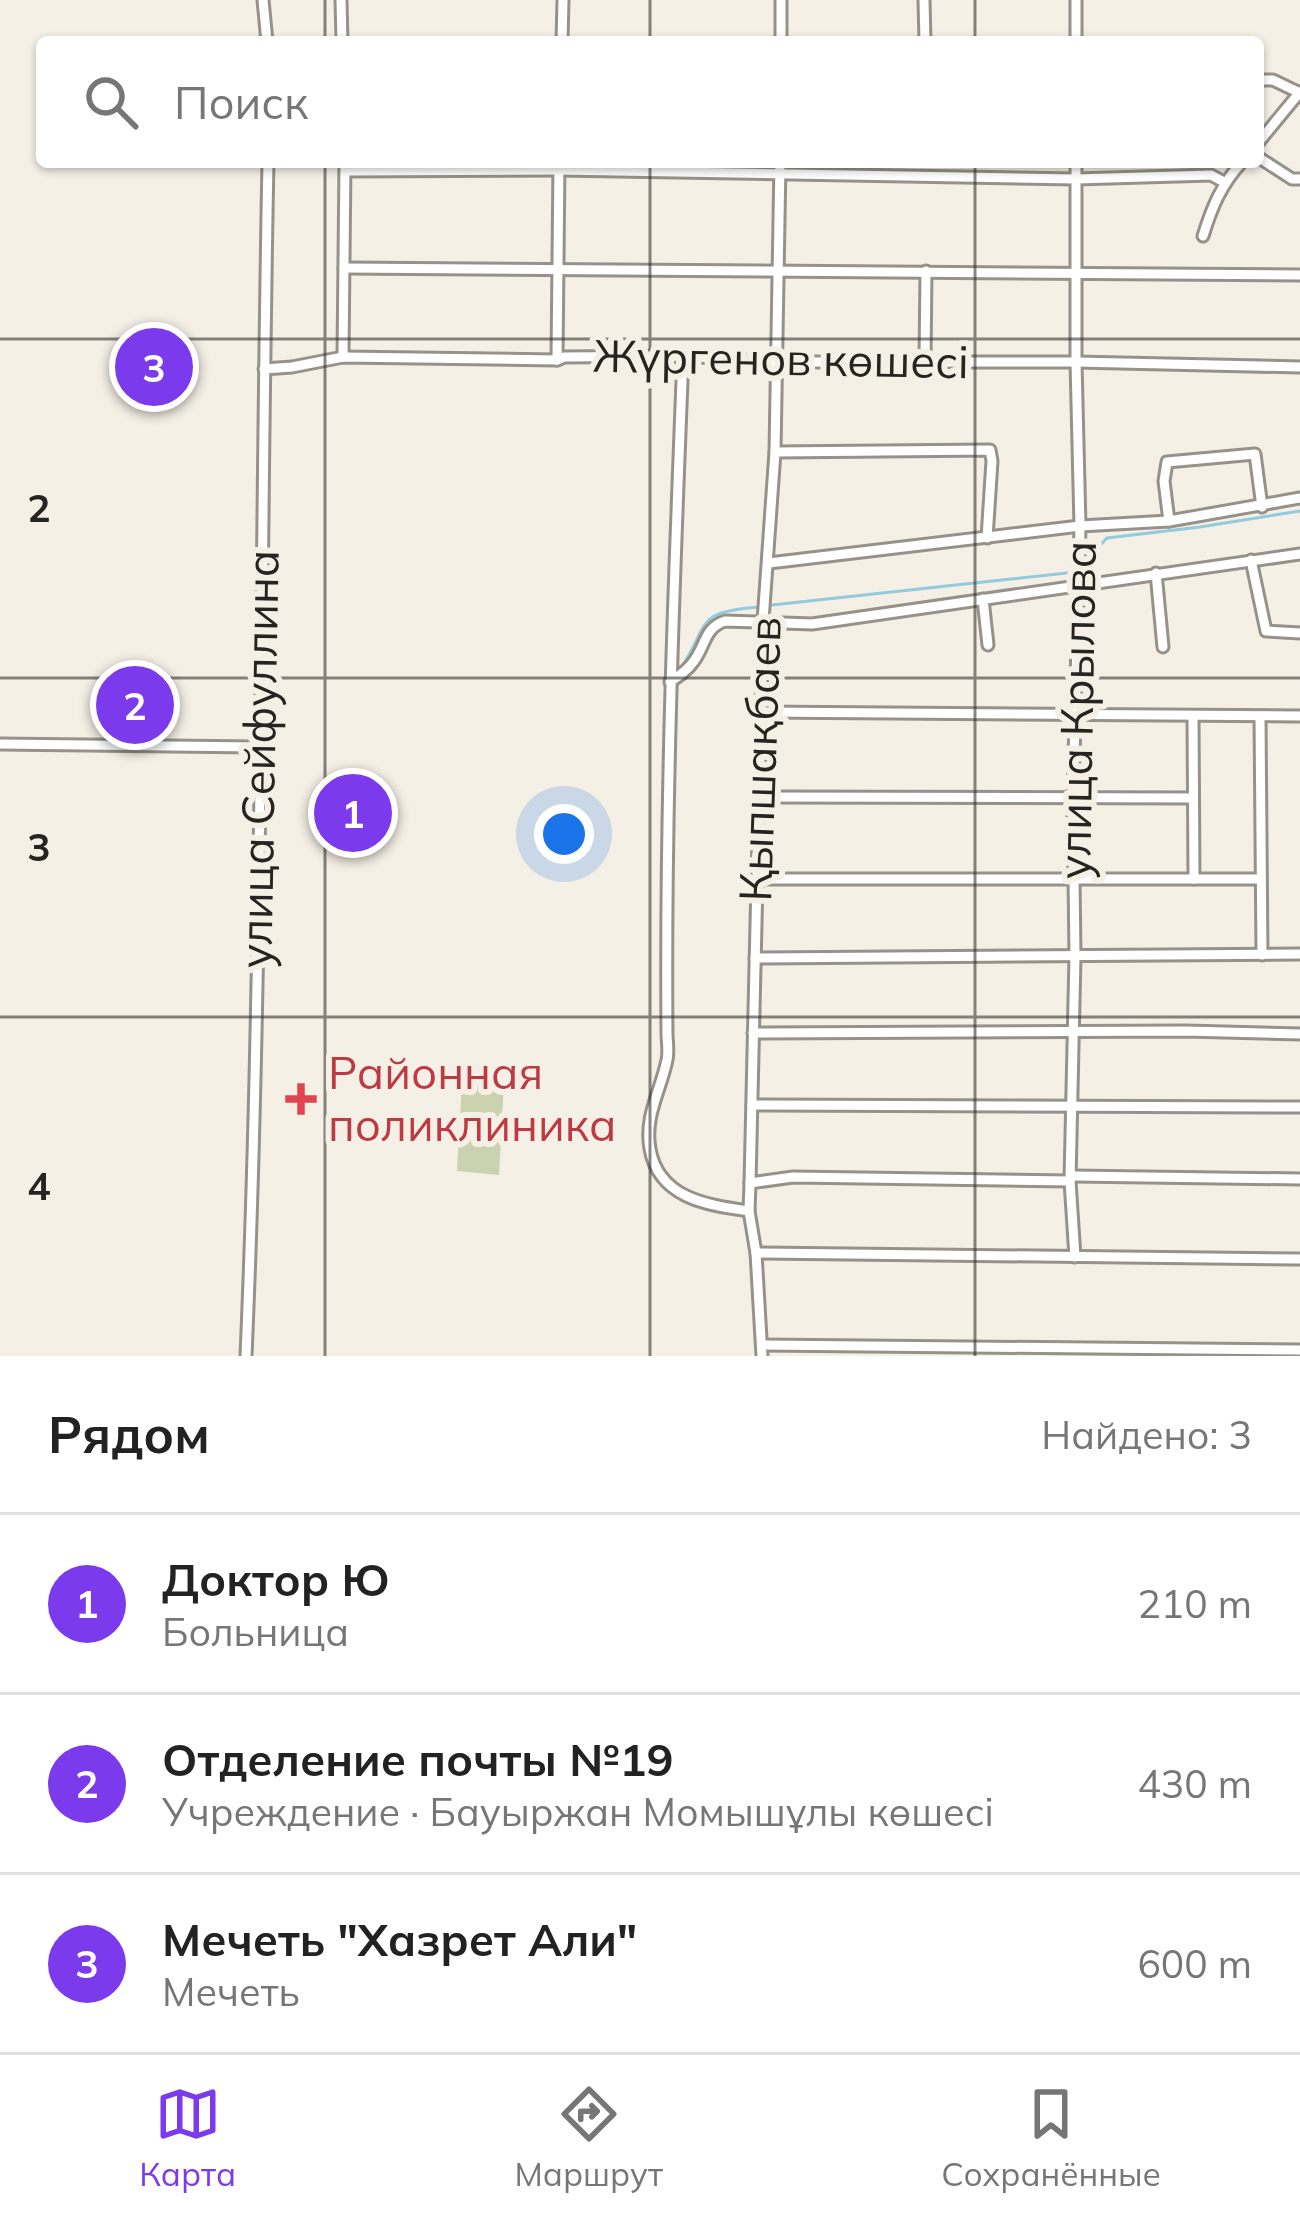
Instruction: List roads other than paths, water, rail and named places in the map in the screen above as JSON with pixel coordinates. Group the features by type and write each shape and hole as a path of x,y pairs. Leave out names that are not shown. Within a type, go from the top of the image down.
{"street":[{"path":"263,0 266,36"},
{"path":"341,0 342,36"},
{"path":"562,36 563,0"},
{"path":"781,0 781,36"},
{"path":"924,0 925,36"},
{"path":"1076,0 1076,36"},
{"path":"1264,80 1300,92 1264,136"},
{"path":"1264,161 1300,179"},
{"name":"улица Сейфуллина","path":"246,1356 258,938 268,168"},
{"path":"343,357 345,168"},
{"path":"557,360 559,168"},
{"path":"781,168 1076,179 1211,175 1224,182"},
{"name":"Қыпшақбаев","path":"762,1351 749,1183 763,620 775,452 781,168"},
{"name":"улица Крылова","path":"1075,1257 1071,1179 1073,798 1081,526 1076,168"},
{"path":"1203,236 1212,206 1236,168"},
{"path":"344,268 1300,275"},
{"path":"925,361 926,271"},
{"path":"683,356 665,885 668,1058 650,1108 650,1148 657,1168 674,1189 699,1204 749,1211"},
{"name":"Жүргенов көшесі","path":"264,369 343,357 557,360 683,356 777,362 1300,367"},
{"path":"775,452 990,451 987,538"},
{"path":"1169,521 1164,481 1167,462 1255,454 1262,506"},
{"path":"769,563 1081,526 1169,521 1300,499"},
{"path":"670,682 697,658 714,625 725,621 812,623 1300,554"},
{"path":"1251,560 1266,631 1300,633"},
{"path":"1156,573 1163,647"},
{"path":"983,599 988,645"},
{"path":"761,712 1300,716"},
{"path":"1192,716 1195,879"},
{"path":"1260,717 1262,955"},
{"path":"0,744 260,747"},
{"path":"760,797 1193,797"},
{"path":"755,879 1261,879"},
{"path":"755,958 1300,954"},
{"path":"753,1033 1300,1034"},
{"path":"752,1105 1300,1107"},
{"path":"749,1183 793,1177 1300,1179"},
{"path":"756,1253 1300,1259"},
{"path":"762,1351 1300,1350"}],"waterway":[{"path":"1090,556 1107,538 1300,511"},
{"path":"772,605 1067,573"},
{"path":"680,670 713,617 759,607"}],"place":[{"name":"Мечеть \"Хазрет Али\"","path":"154,367"},
{"name":"Отделение почты №19","path":"135,705"},
{"name":"Доктор Ю","path":"353,813"},
{"name":"Районная поликлиника","path":"301,1099"}]}
